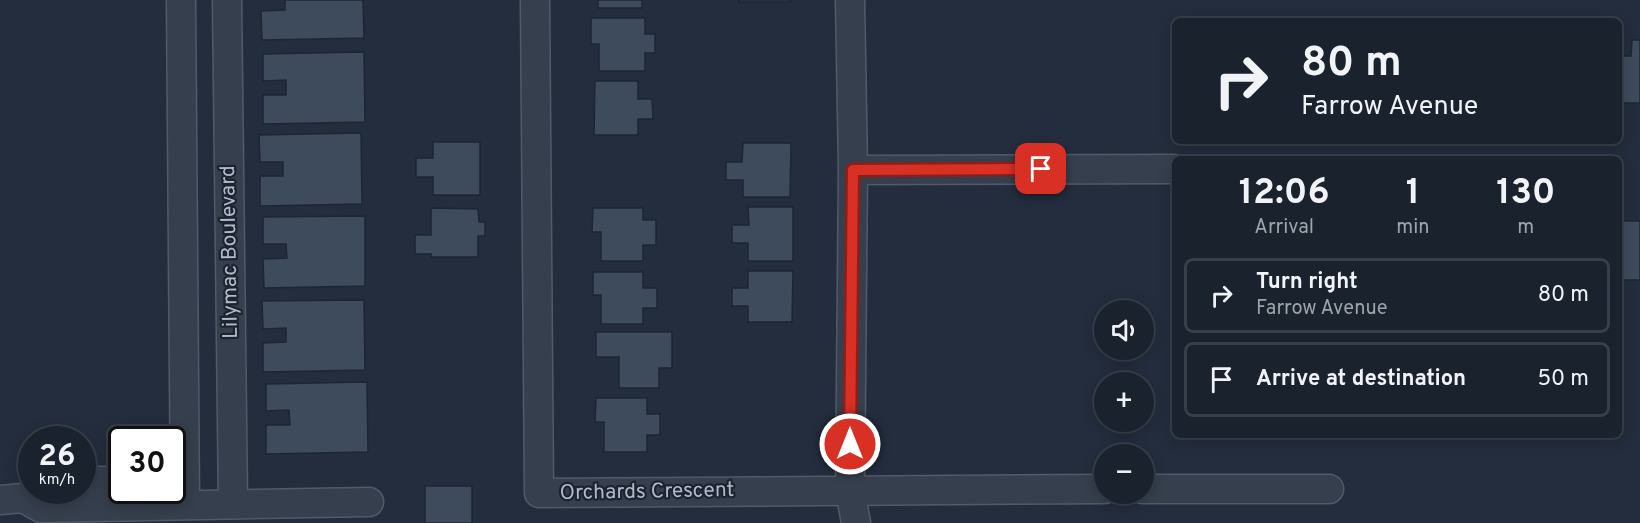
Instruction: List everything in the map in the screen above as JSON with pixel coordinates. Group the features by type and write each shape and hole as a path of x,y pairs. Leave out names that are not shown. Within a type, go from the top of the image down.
{"street":[{"path":"181,426 182,0"},
{"name":"Lilymac Boulevard","path":"227,0 233,504"},
{"name":"Orchards Crescent","path":"536,0 539,493 1094,489"},
{"path":"850,0 853,170 850,490 856,523"},
{"path":"853,170 1172,169"},
{"path":"1154,489 1329,489"},
{"path":"186,490 233,504 369,502"},
{"path":"33,504 41,508 70,504"}],"building":[{"path":"285,0 363,0 364,38 262,40 261,11 285,10"},
{"path":"598,0 642,0 642,8 598,8"},
{"path":"739,0 790,0 790,2 739,2"},
{"path":"591,18 645,18 645,34 655,34 655,53 645,53 645,71 599,71 599,44 591,44"},
{"path":"1632,40 1640,40 1640,103 1622,103 1622,56 1631,56"},
{"path":"364,52 365,122 263,124 263,95 286,95 286,80 263,81 263,54"},
{"path":"595,81 638,81 638,99 652,99 653,119 638,119 638,135 594,135"},
{"path":"361,133 362,204 260,206 260,176 283,176 283,162 260,162 259,135"},
{"path":"433,142 480,142 480,195 433,195 433,177 416,177 416,158 433,158"},
{"path":"743,143 791,143 790,197 743,197 743,180 726,180 726,162 742,162"},
{"path":"748,207 793,207 793,261 748,261 748,243 732,243 732,225 749,225"},
{"path":"431,208 478,209 479,222 485,222 485,236 478,236 478,257 431,257 431,254 415,254 415,235 431,235"},
{"path":"593,208 643,208 643,220 656,220 656,245 643,245 643,261 601,261 601,232 592,232"},
{"path":"365,216 365,286 264,288 263,259 287,258 286,244 263,244 263,217"},
{"path":"1622,221 1640,221 1640,280 1622,280"},
{"path":"748,271 793,271 792,322 748,322 748,306 732,306 732,288 748,288"},
{"path":"593,272 643,272 643,288 657,288 657,308 643,308 643,324 601,324 601,295 593,295"},
{"path":"364,300 365,370 263,372 263,343 286,342 286,328 263,329 262,301"},
{"path":"596,332 672,332 672,368 659,368 659,388 619,388 619,357 596,357"},
{"path":"367,382 368,452 266,454 266,425 290,425 289,410 266,411 266,384"},
{"path":"596,398 647,398 647,414 660,414 660,435 647,435 647,452 604,452 604,422 595,422"},
{"path":"425,486 472,486 472,523 425,523"}],"route":[{"path":"850,444 853,170 1041,169"}]}
